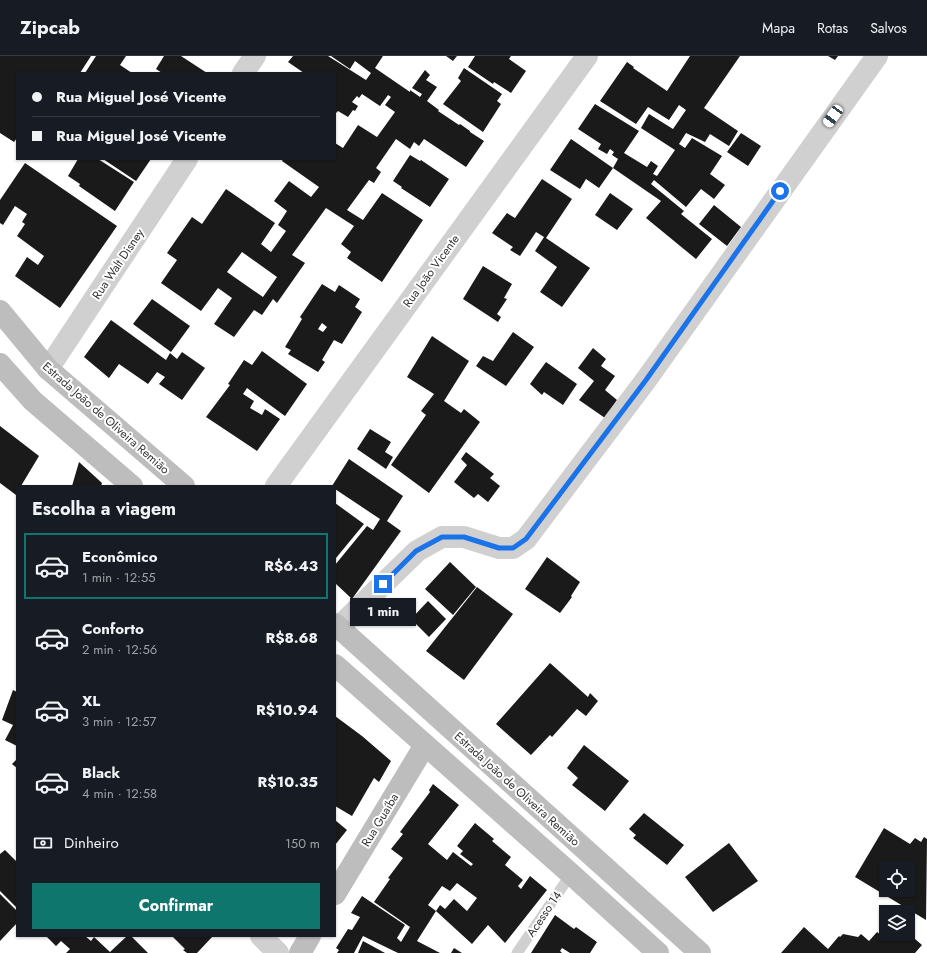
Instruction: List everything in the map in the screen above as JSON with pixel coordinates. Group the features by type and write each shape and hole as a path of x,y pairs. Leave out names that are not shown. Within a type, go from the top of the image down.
{"main road":[{"name":"Estrada João de Oliveira Remião","path":"0,311 48,369 183,485"},
{"path":"0,364 33,400 131,485"},
{"name":"Estrada João de Oliveira Remião","path":"337,626 700,953"},
{"path":"336,666 658,953"},
{"name":"Rua Guaíba","path":"336,892 425,745"},
{"path":"300,953 309,937"}],"street":[{"path":"244,72 254,56"},
{"name":"Rua João Vicente","path":"277,485 587,56"},
{"path":"337,626 416,551 442,537 464,537 499,548 513,548 526,539 646,380 877,56"},
{"name":"Rua Walt Disney","path":"48,369 186,160"},
{"path":"262,937 278,953"}],"lane":[{"name":"Acesso 14","path":"517,953 571,874"}],"building":[{"path":"0,56 91,56 81,72 16,72 16,139 14,142 0,133"},
{"path":"96,56 126,56 120,65 130,72 86,72"},
{"path":"164,56 181,56 205,72 160,72 156,69"},
{"path":"293,56 328,56 366,80 371,73 355,61 350,69 331,56 383,56 375,68 410,92 410,90 420,97 422,94 412,88 425,70 430,75 426,80 437,87 427,101 439,110 438,111 484,141 466,167 424,139 419,146 414,142 410,149 396,139 376,168 381,172 374,183 369,180 347,210 363,220 382,193 423,220 382,282 347,258 351,252 341,244 354,226 326,208 292,255 305,263 277,303 273,299 262,315 254,310 234,337 214,324 232,298 218,288 201,311 161,283 177,260 167,253 192,217 202,224 226,189 275,223 261,244 271,252 286,231 278,225 287,211 274,201 289,181 311,197 319,187 282,160 336,160 336,144 343,148 358,125 377,137 395,112 385,105 391,97 388,95 380,106 362,94 359,98 357,96 352,102 358,106 348,117 338,111 336,113 336,72 303,72 288,62","holes":["242,252 277,277 263,297 227,272"]},
{"path":"446,56 457,56 453,61"},
{"path":"475,56 511,56 509,59 526,71 511,93 494,82 493,84 468,67"},
{"path":"690,56 740,56 704,108 738,131 729,146 710,134 705,142 686,133 679,144 685,148 692,138 722,156 710,174 725,185 714,199 701,189 686,207 654,180 651,184 684,211 681,214 712,239 696,259 646,218 661,201 613,168 618,159 612,155 614,152 610,149 607,154 598,149 601,144 578,129 595,104 639,131 624,153 647,167 651,161 658,166 653,174 657,176 675,150 641,128 649,114 673,129 686,110 679,105 669,120 648,107 636,124 600,101 627,62 634,67 633,68 667,91"},
{"path":"828,56 838,56 835,60"},
{"path":"464,68 502,94 497,101 501,104 483,132 443,104 461,81 458,78"},
{"path":"741,133 761,146 748,166 727,152"},
{"path":"571,139 613,168 599,188 586,179 580,189 550,170"},
{"path":"410,155 420,161 421,160 449,179 430,207 393,181"},
{"path":"77,160 100,160 134,182 115,211 79,186 80,184 68,176"},
{"path":"104,160 150,160 136,181"},
{"path":"25,163 117,226 60,308 15,276 27,257 38,265 44,256 17,236 25,224 22,222 27,214 15,206 3,225 0,223 0,200"},
{"path":"542,179 572,199 546,238 590,268 562,307 540,292 557,267 535,251 544,237 536,232 520,256 510,250 513,247 492,233 507,213 515,218"},
{"path":"610,193 633,209 617,230 595,215"},
{"path":"714,205 741,227 727,246 699,224"},
{"path":"483,266 512,284 504,298 507,299 497,314 501,317 498,322 463,299"},
{"path":"322,284 335,292 339,285 360,299 355,307 362,312 342,344 334,340 322,360 325,362 318,372 288,354 291,350 285,347 302,319 300,317","holes":["322,323 327,327 323,332 318,329"]},
{"path":"152,299 190,326 171,352 133,324"},
{"path":"111,320 166,360 170,353 177,359 182,352 205,368 182,400 159,384 165,377 157,372 148,384 119,364 109,378 84,357"},
{"path":"513,332 534,347 506,386 476,366 483,356 493,361"},
{"path":"432,336 469,361 444,401 461,413 464,409 480,422 429,493 391,465 426,415 421,411 434,394 407,377"},
{"path":"593,348 606,359 601,366 615,376 605,390 617,400 605,418 579,400 594,381 578,368"},
{"path":"262,351 307,384 285,416 247,388 243,394 254,401 250,408 262,415 265,409 280,419 257,451 206,417 230,385 228,384 244,360 252,365"},
{"path":"546,362 577,384 563,405 544,392 542,395 530,384"},
{"path":"0,426 39,456 22,485 16,485 16,495 0,483"},
{"path":"370,429 391,442 385,452 393,457 386,469 357,449"},
{"path":"466,452 494,474 490,478 500,486 488,502 478,494 474,498 454,482 467,465 461,459"},
{"path":"349,459 403,496 387,521 401,531 352,599 336,584 336,564 367,526 373,530 380,519 336,490 336,485 333,485"},
{"path":"79,462 102,483 101,485 72,485"},
{"path":"336,504 364,524 336,558"},
{"path":"547,557 580,582 571,596 572,597 560,613 525,589"},
{"path":"450,562 476,587 453,615 425,589"},
{"path":"477,587 513,614 464,680 426,651"},
{"path":"428,601 446,619 429,637 411,619"},
{"path":"550,663 588,697 590,693 598,701 586,716 577,709 552,737 550,735 531,755 496,724"},
{"path":"13,690 16,692 16,746 5,740 13,725 2,720"},
{"path":"336,717 362,736 391,761 379,782 374,778 352,816 336,807"},
{"path":"584,745 629,781 605,811 572,785 578,778 567,768"},
{"path":"16,760 16,767 12,764"},
{"path":"433,784 459,805 428,844 447,860 453,852 471,866 473,864 460,854 463,851 457,846 475,823 494,839 492,841 511,857 505,865 523,880 518,886 521,889 530,876 547,890 505,943 488,925 472,944 436,911 417,941 440,953 398,953 363,936 354,953 337,953 339,950 336,948 348,929 352,930 360,917 351,913 362,896 405,925 397,938 401,942 410,927 374,902 390,879 388,878 403,858 391,849 403,834 400,832 430,792 429,790","holes":["457,883 477,898 467,911 454,899 445,909 440,905 436,911 428,905 442,886 450,891"]},
{"path":"644,813 684,845 667,865 633,838 636,835 629,829"},
{"path":"336,821 347,830 336,844"},
{"path":"884,828 910,844 915,838 921,842 924,837 927,839 926,920 915,913 915,905 901,905 888,897 915,897 915,861 879,861 879,892 855,877"},
{"path":"729,843 758,881 713,912 685,877"},
{"path":"5,850 16,861 16,907 0,891 0,854"},
{"path":"0,894 16,910 16,924 0,941"},
{"path":"555,915 574,929 576,927 597,942 590,953 570,953 562,948 560,951 562,953 531,953"},
{"path":"804,927 828,949 839,936 840,937 843,934 858,937 861,934 869,941 877,932 879,934 879,941 915,941 915,939 922,945 915,953 781,953"},
{"path":"47,937 86,937 91,941 94,937 110,952 126,937 132,937 148,953 66,953 70,949 61,941 56,946"},
{"path":"173,937 212,937 197,953 187,953 183,950 185,949"},
{"path":"363,941 385,953 358,953"},
{"path":"454,948 462,953 451,953"}],"route":[{"path":"383,584 416,551 442,537 464,537 499,548 513,548 526,539 646,380 780,191"}]}
